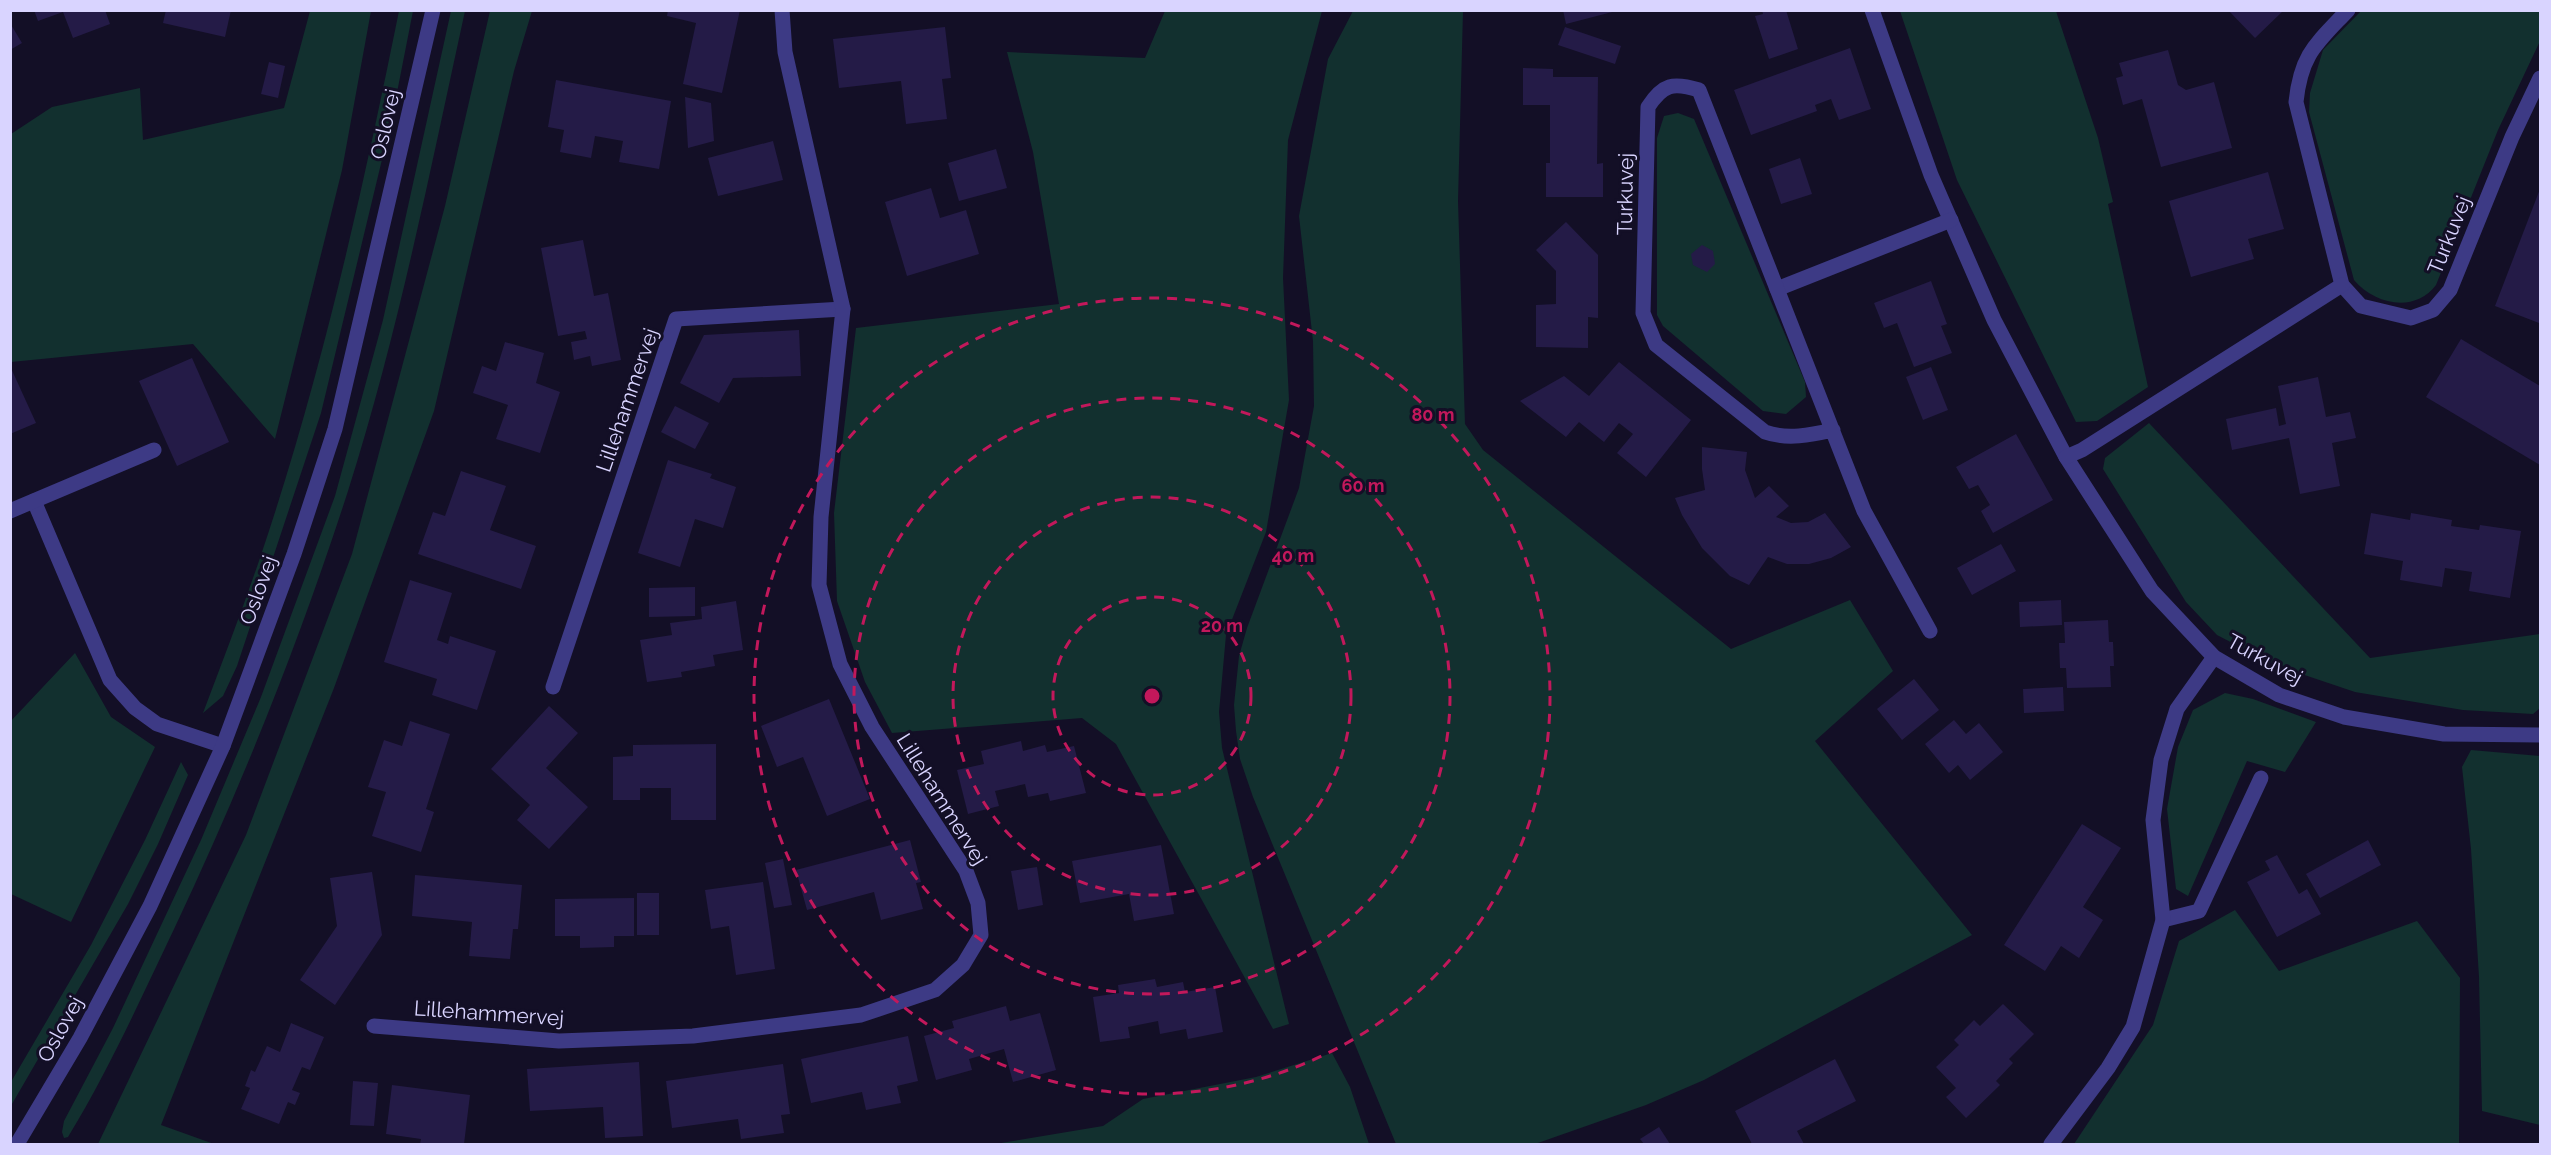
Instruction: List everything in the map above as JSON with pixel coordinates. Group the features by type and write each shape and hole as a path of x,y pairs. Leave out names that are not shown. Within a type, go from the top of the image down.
{"street":[{"name":"Oslovej","path":"17,1144 80,1038 150,906 224,746 294,554 334,429 433,10"},
{"name":"Lillehammervej","path":"374,1026 559,1041 693,1035 861,1015 935,990 963,965 981,935 978,903 966,871 872,727 840,664 819,585 820,517 843,309 785,52 782,10"},
{"name":"Turkuvej","path":"1872,10 1931,175 1994,320 2067,457 2152,591 2214,657 2279,695 2344,717 2444,734 2541,735"},
{"name":"Turkuvej","path":"2348,10 2309,52 2298,79 2296,102 2342,285 2361,306 2411,318 2433,310 2450,290 2512,137 2541,78"},
{"name":"Turkuvej","path":"1833,430 1811,435 1788,436 1776,436 1765,432 1656,345 1643,313 1648,107 1656,94 1670,86 1684,85 1699,90 1833,430 1864,511 1930,631"},
{"path":"1777,289 1951,220"},
{"path":"2067,457 2082,450 2342,285"},
{"name":"Lillehammervej","path":"553,687 676,319 843,309"},
{"path":"10,512 154,450"},
{"path":"34,501 110,680 135,708 157,724 224,746"},
{"path":"2051,1144 2108,1068 2133,1027 2163,920 2153,820 2161,760 2177,709 2214,657"},
{"path":"2163,920 2199,912 2261,778"}],"green space":[{"path":"310,11 371,11 342,170 275,439 193,344 11,362 11,134 52,107 140,88 143,140 284,108"},
{"path":"399,11 413,11 392,118 321,413 237,666 223,696 203,713 261,555 303,421 355,217"},
{"path":"451,11 465,11 412,252 366,432 330,547 269,712 200,874 111,1060 68,1137 64,1138 62,1132 64,1121 113,1028 201,840 261,697 335,496 383,320"},
{"path":"490,11 532,11 514,71 434,411 334,688 161,1125 214,1144 98,1144 246,835 352,554 445,206"},
{"path":"1165,11 1322,11 1288,140 1283,278 1289,400 1266,532 1226,635 1219,712 1222,748 1289,1024 1273,1029 1116,744 1082,718 892,733 865,682 837,601 834,513 856,328 1059,304 1033,152 1007,52 1145,58"},
{"path":"1353,11 1463,11 1458,201 1465,424 1483,450 1731,649 1850,600 1893,671 1815,741 1972,935 1704,1080 1646,1105 1535,1144 1396,1144 1253,797 1240,759 1234,705 1239,656 1247,628 1299,488 1314,406 1313,341 1299,216 1328,59"},
{"path":"1900,11 2056,11 2098,138 2113,202 2108,204 2148,387 2097,421 2076,422 1957,180"},
{"path":"2361,11 2540,11 2540,41 2498,130 2436,285 2417,300 2406,302 2384,300 2363,289 2354,280 2309,112 2310,93 2323,50"},
{"path":"1678,113 1694,119 1805,382 1806,397 1786,414 1763,411 1663,326 1657,315 1657,138 1664,116"},
{"path":"2149,423 2370,658 2540,634 2540,708 2533,714 2463,710 2355,692 2275,665 2217,635 2186,602 2103,469 2105,458"},
{"path":"75,653 111,717 155,747 71,922 11,894 10,722"},
{"path":"2225,693 2253,699 2316,722 2285,772 2247,761 2188,896 2176,889 2167,809 2178,747 2193,710"},
{"path":"2471,750 2540,756 2540,1125 2482,1111 2479,977 2471,849 2462,767"},
{"path":"181,762 188,775 158,844 128,904 12,1104 11,1082 91,945 145,840"},
{"path":"2235,910 2279,971 2417,921 2460,978 2459,1144 2074,1144 2153,1025 2179,941"},
{"path":"1332,1053 1350,1087 1369,1144 995,1144 1103,1126 1143,1099 1256,1077"}],"building":[{"path":"34,10 105,10 110,24 73,38 63,12 38,21"},
{"path":"166,10 231,10 225,37 163,23"},
{"path":"668,10 740,10 722,93 683,84 696,23 667,16"},
{"path":"1563,10 1616,10 1616,11 1566,24"},
{"path":"1762,10 1786,10 1798,49 1769,59 1755,16 1763,14"},
{"path":"2228,10 2284,10 2255,38"},
{"path":"10,23 22,43 10,50"},
{"path":"945,27 951,78 942,79 947,119 906,124 901,81 839,88 833,39"},
{"path":"1565,27 1621,46 1615,64 1558,45"},
{"path":"1850,48 1871,109 1839,120 1831,99 1815,105 1817,111 1751,135 1734,90"},
{"path":"2168,50 2178,85 2186,90 2214,82 2232,148 2161,167 2142,99 2123,105 2116,78 2123,76 2119,63"},
{"path":"269,62 285,66 278,98 261,94"},
{"path":"1523,68 1553,69 1553,77 1598,77 1597,164 1603,163 1603,197 1546,197 1546,163 1550,163 1550,105 1523,105"},
{"path":"556,80 671,101 659,169 619,162 623,141 595,136 591,158 560,152 564,130 548,127"},
{"path":"685,97 711,103 714,141 688,148"},
{"path":"773,141 783,180 718,196 708,158"},
{"path":"996,149 1007,188 959,201 948,163"},
{"path":"1800,158 1812,194 1781,204 1769,169"},
{"path":"2268,172 2284,229 2248,239 2254,259 2191,277 2169,201"},
{"path":"931,188 940,218 966,210 979,254 907,276 885,202"},
{"path":"2540,189 2540,320 2539,323 2495,306"},
{"path":"1566,222 1598,255 1598,318 1588,317 1588,348 1536,347 1536,305 1556,304 1556,271 1536,250"},
{"path":"583,240 594,296 608,293 621,360 592,366 590,356 574,360 571,342 587,339 585,331 558,336 541,248"},
{"path":"1702,245 1713,251 1715,264 1707,272 1693,265 1691,254"},
{"path":"1931,281 1947,324 1941,326 1952,353 1914,367 1897,323 1884,328 1874,303"},
{"path":"799,330 801,376 733,378 719,403 680,383 704,335"},
{"path":"2461,339 2540,386 2540,465 2426,397"},
{"path":"505,342 544,353 536,383 560,392 540,453 496,439 508,405 473,393 482,366 496,371"},
{"path":"192,358 229,442 177,466 139,381"},
{"path":"1619,362 1691,420 1646,477 1617,453 1633,434 1619,423 1604,442 1579,422 1566,437 1520,401 1564,376 1589,396"},
{"path":"10,366 36,423 10,434"},
{"path":"1931,367 1948,410 1923,420 1906,377"},
{"path":"2318,377 2326,417 2350,412 2356,438 2332,443 2340,486 2300,494 2289,438 2232,450 2226,419 2276,408 2279,426 2286,424 2278,386"},
{"path":"675,406 709,423 695,449 661,432"},
{"path":"2016,434 2053,500 1993,533 1981,511 1990,505 1978,485 1969,489 1956,467"},
{"path":"1702,447 1747,452 1745,470 1755,498 1769,486 1789,506 1776,517 1791,523 1808,522 1825,513 1851,547 1831,558 1809,564 1787,564 1768,557 1749,585 1730,576 1702,548 1682,515 1675,498 1705,490"},
{"path":"668,460 712,474 710,478 736,487 723,528 695,519 680,567 638,553"},
{"path":"461,471 506,486 490,530 536,546 521,589 418,554 433,512 445,516"},
{"path":"2371,513 2410,520 2411,513 2452,520 2451,526 2479,530 2480,525 2521,531 2510,598 2469,591 2472,572 2445,568 2442,587 2400,580 2403,561 2364,554"},
{"path":"2001,544 2016,571 1972,595 1957,568"},
{"path":"410,580 452,593 437,640 448,644 450,636 496,651 477,710 432,695 437,679 384,662"},
{"path":"695,587 695,616 649,617 649,588"},
{"path":"2061,600 2062,625 2020,627 2019,602"},
{"path":"736,601 743,650 713,655 715,666 681,672 682,677 647,682 640,640 672,635 670,623 702,619 701,607"},
{"path":"2108,620 2109,642 2113,642 2114,666 2110,666 2111,687 2067,688 2066,668 2060,668 2059,643 2065,643 2064,622"},
{"path":"1914,679 1939,710 1902,740 1877,709"},
{"path":"2063,687 2064,711 2024,713 2023,689"},
{"path":"829,699 870,799 827,816 803,757 777,767 761,726"},
{"path":"549,706 578,733 546,768 588,807 549,849 517,820 530,805 491,769"},
{"path":"1954,720 1966,734 1979,723 2003,752 1970,780 1958,765 1949,773 1925,744"},
{"path":"410,721 450,734 426,809 434,812 421,852 372,836 386,792 368,787 384,740 402,746"},
{"path":"1021,741 1023,751 1045,745 1047,752 1074,746 1086,793 1050,801 1048,793 1028,797 1025,784 995,791 999,806 968,814 957,770 984,764 981,751"},
{"path":"716,744 716,820 671,820 671,788 640,788 640,800 613,800 613,757 633,756 633,745"},
{"path":"2082,824 2121,848 2083,907 2103,920 2079,958 2061,946 2045,971 2004,945"},
{"path":"910,840 921,882 916,883 923,909 881,920 874,892 807,910 796,870"},
{"path":"2368,840 2381,865 2320,898 2306,874"},
{"path":"1161,845 1174,914 1134,921 1129,894 1080,903 1072,861"},
{"path":"2277,855 2299,894 2307,889 2321,914 2277,937 2247,882 2270,870 2265,861"},
{"path":"783,859 792,905 774,908 765,863"},
{"path":"1037,867 1043,905 1018,910 1011,871"},
{"path":"372,872 382,935 335,1005 300,980 337,926 330,878"},
{"path":"415,875 522,885 518,929 513,929 510,959 469,956 472,922 412,916"},
{"path":"763,882 775,969 736,975 729,926 711,929 705,890"},
{"path":"637,893 659,893 659,935 637,935"},
{"path":"634,898 634,936 614,936 614,947 580,948 580,936 555,936 555,899"},
{"path":"1155,979 1157,987 1183,982 1185,992 1215,987 1223,1032 1188,1039 1186,1029 1160,1034 1158,1021 1128,1027 1130,1038 1100,1042 1093,997 1119,993 1118,985"},
{"path":"2003,1004 2034,1034 2009,1059 2013,1063 1996,1081 2000,1085 1966,1118 1946,1097 1956,1088 1936,1067 1959,1045 1954,1040 1974,1020 1980,1026"},
{"path":"1006,1006 1010,1021 1040,1013 1056,1070 1013,1082 1004,1049 969,1059 972,1070 936,1080 924,1036 954,1028 952,1021"},
{"path":"291,1023 324,1037 310,1070 302,1067 292,1090 300,1093 295,1105 288,1102 279,1124 241,1109 250,1088 245,1086 251,1070 255,1072 267,1046 280,1052"},
{"path":"908,1036 918,1081 897,1086 901,1103 866,1110 862,1092 811,1103 801,1059"},
{"path":"1835,1059 1856,1101 1797,1131 1804,1144 1752,1144 1735,1111"},
{"path":"639,1062 643,1136 605,1138 603,1107 530,1111 527,1069"},
{"path":"783,1064 790,1114 781,1115 784,1133 741,1139 738,1119 672,1128 666,1081"},
{"path":"353,1081 378,1083 374,1126 350,1125"},
{"path":"392,1085 470,1095 464,1144 420,1144 421,1139 386,1134"},
{"path":"1659,1127 1670,1144 1644,1144 1640,1139"}]}
